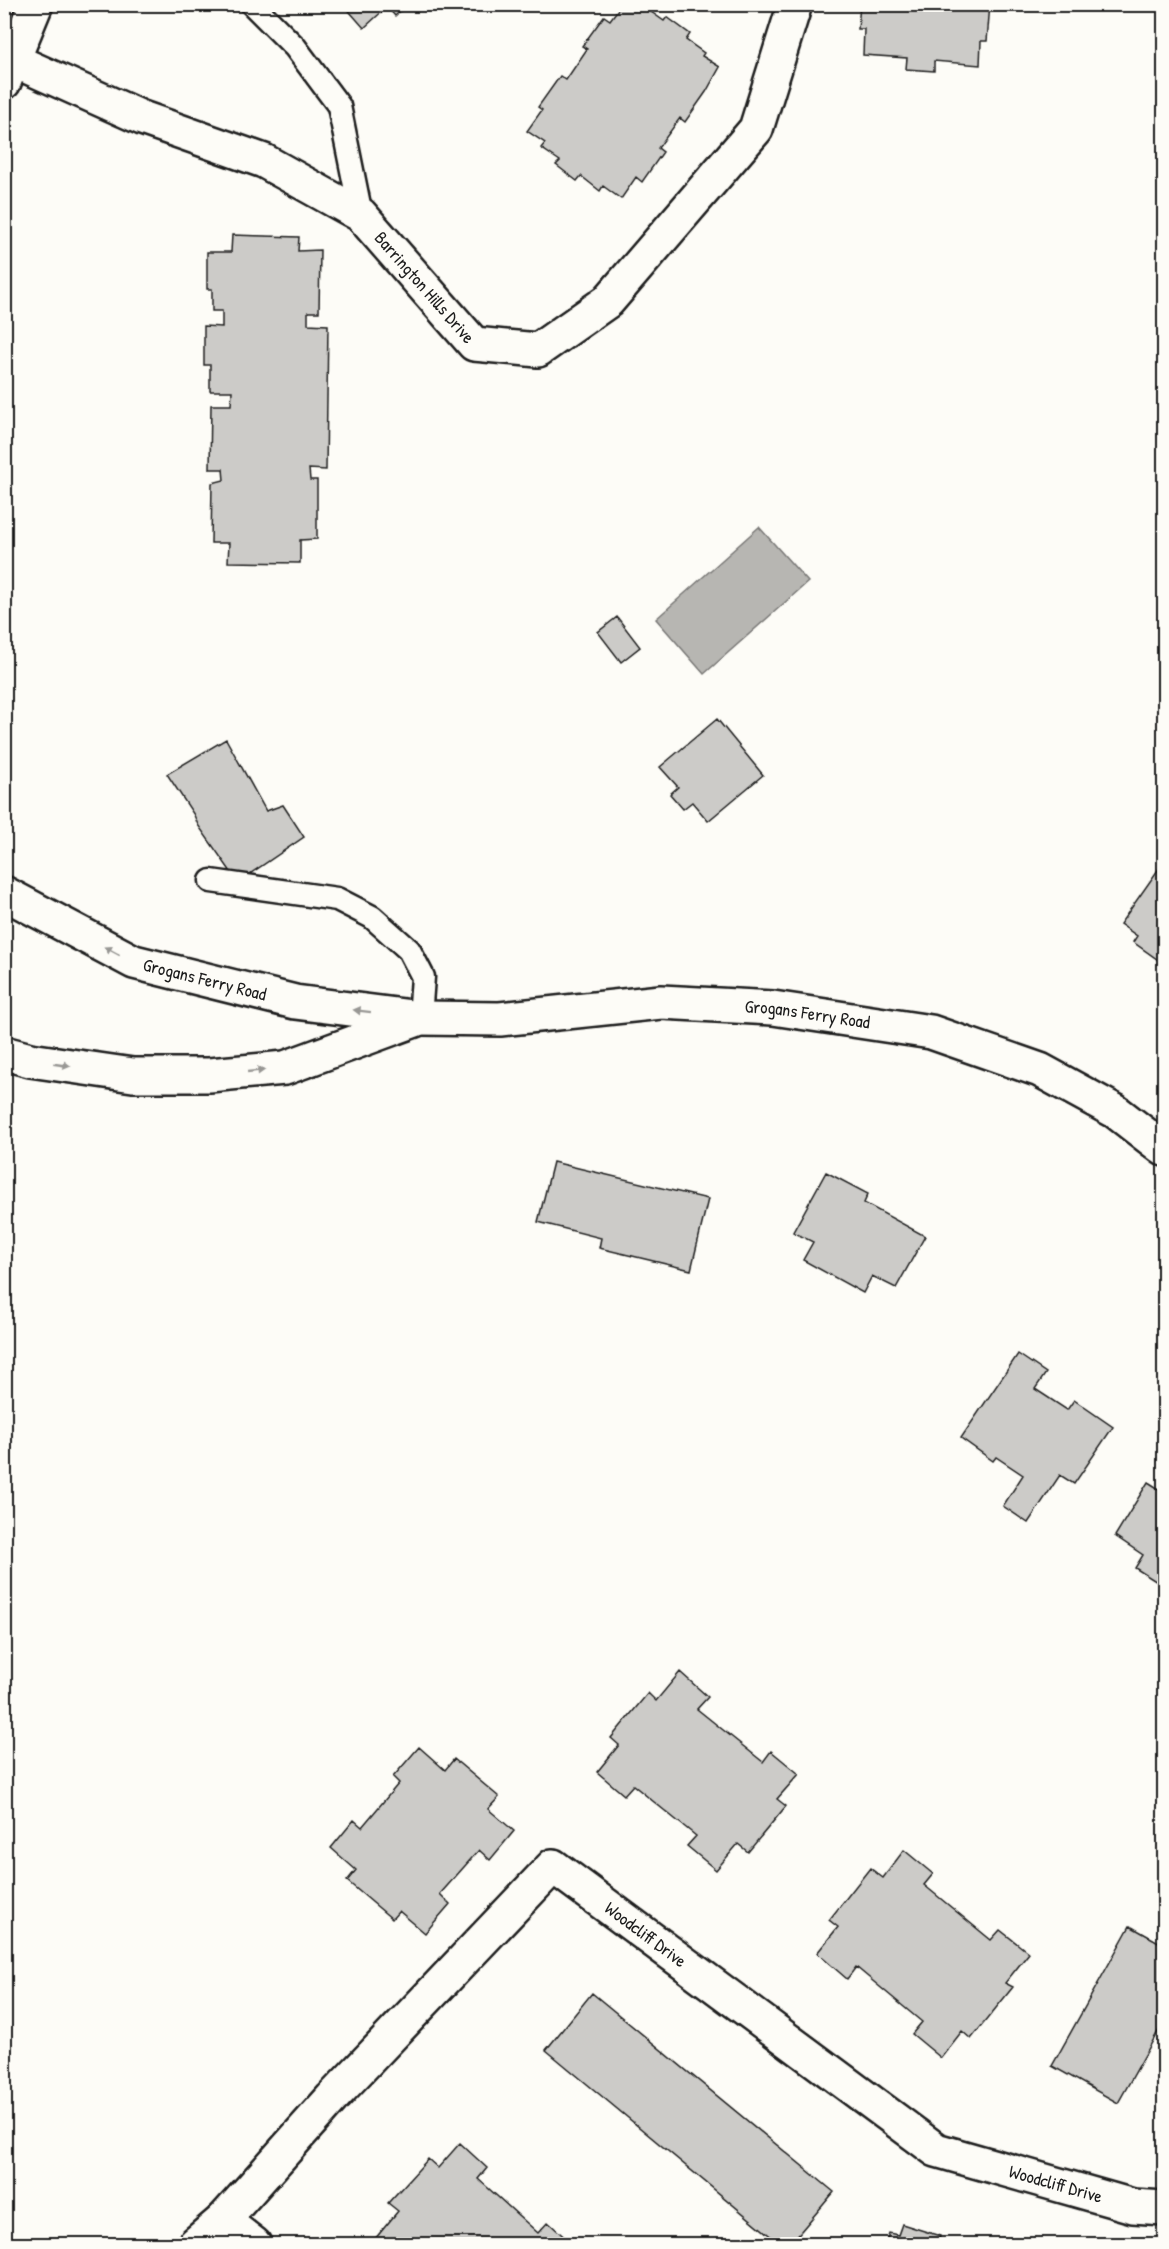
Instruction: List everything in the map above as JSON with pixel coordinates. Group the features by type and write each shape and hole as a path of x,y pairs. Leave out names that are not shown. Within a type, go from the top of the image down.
{"street":[{"path":"10,71 36,4"},
{"name":"Barrington Hills Drive","path":"10,71 264,161 361,215 474,344 538,350 608,301 756,129 795,4"},
{"name":"Grogans Ferry Road","path":"4,893 134,962 295,1002 420,1018 500,1019 661,1002 773,1008 931,1032 1040,1070 1115,1111 1164,1149"},
{"name":"Grogans Ferry Road","path":"4,1053 30,1060 133,1075 209,1075 285,1068 420,1018"},
{"name":"Woodcliff Drive","path":"195,2244 223,2220 332,2098 553,1866 936,2150 1133,2206 1164,2208"},
{"path":"223,2220 254,2244"}],"lane":[{"path":"252,4 295,47 339,106 361,215"},
{"path":"211,881 337,899 372,917 409,950 423,977 420,1018"}],"shaded area":[{"path":"759,527 808,582 704,674 656,619"}],"building":[{"path":"343,4 408,4 395,16 387,7 364,28"},
{"path":"622,4 631,4 641,11 644,7 664,21 667,17 690,34 686,40 704,53 702,56 720,67 685,122 680,118 658,148 663,152 642,182 636,177 621,199 603,186 600,191 581,176 577,181 556,165 560,161 541,148 545,143 527,131 542,110 538,107 560,76 566,80 587,49 582,46 604,16 610,20"},
{"path":"860,4 990,4 987,41 981,41 980,65 934,61 934,71 906,69 907,58 863,55 864,29 858,29"},
{"path":"232,235 299,237 298,251 320,250 319,312 308,312 308,324 328,325 326,470 309,469 310,480 317,480 317,539 300,540 300,563 228,562 229,543 211,543 212,483 224,480 223,469 210,469 211,405 231,405 232,391 210,391 210,365 204,365 204,326 222,327 222,311 212,311 212,289 207,289 207,252 231,252"},
{"path":"617,617 640,647 621,662 598,632"},
{"path":"717,719 763,775 708,821 692,802 683,809 670,794 678,787 660,767"},
{"path":"226,739 266,811 283,805 304,837 238,882 198,825 167,774"},
{"path":"1160,867 1164,870 1164,964 1133,942 1137,936 1120,924"},
{"path":"553,1162 708,1199 691,1270 599,1248 601,1238 538,1222"},
{"path":"826,1172 868,1194 864,1203 925,1236 896,1288 872,1276 863,1293 803,1260 813,1242 793,1232"},
{"path":"1018,1354 1046,1373 1035,1389 1067,1410 1074,1400 1113,1427 1074,1484 1060,1475 1028,1523 1003,1506 1023,1475 996,1457 993,1461 961,1438"},
{"path":"1148,1482 1164,1492 1164,1591 1160,1588 1162,1585 1135,1568 1143,1555 1115,1536"},
{"path":"680,1672 708,1697 697,1709 763,1762 771,1751 799,1774 777,1799 786,1806 748,1852 738,1844 716,1870 687,1846 696,1836 633,1785 624,1795 597,1772 619,1745 611,1738 648,1693 656,1701"},
{"path":"419,1747 445,1770 454,1759 499,1797 488,1809 514,1831 490,1860 479,1850 440,1894 450,1904 425,1933 399,1911 392,1919 347,1881 356,1870 331,1848 354,1820 362,1827 399,1783 393,1777"},
{"path":"904,1850 933,1874 924,1885 991,1940 1000,1930 1029,1953 1005,1983 1013,1987 971,2039 962,2031 941,2058 912,2034 922,2022 856,1967 847,1979 817,1953 838,1927 829,1920 870,1868 883,1878"},
{"path":"1130,1926 1164,1945 1164,2021 1118,2103 1052,2066"},
{"path":"592,1993 834,2192 790,2244 780,2244 546,2050"},
{"path":"460,2143 487,2168 478,2179 538,2233 548,2222 572,2244 381,2244 375,2239 398,2211 388,2203 428,2159 438,2168"},
{"path":"902,2224 940,2236 938,2244 885,2244 889,2233 898,2235"}]}
